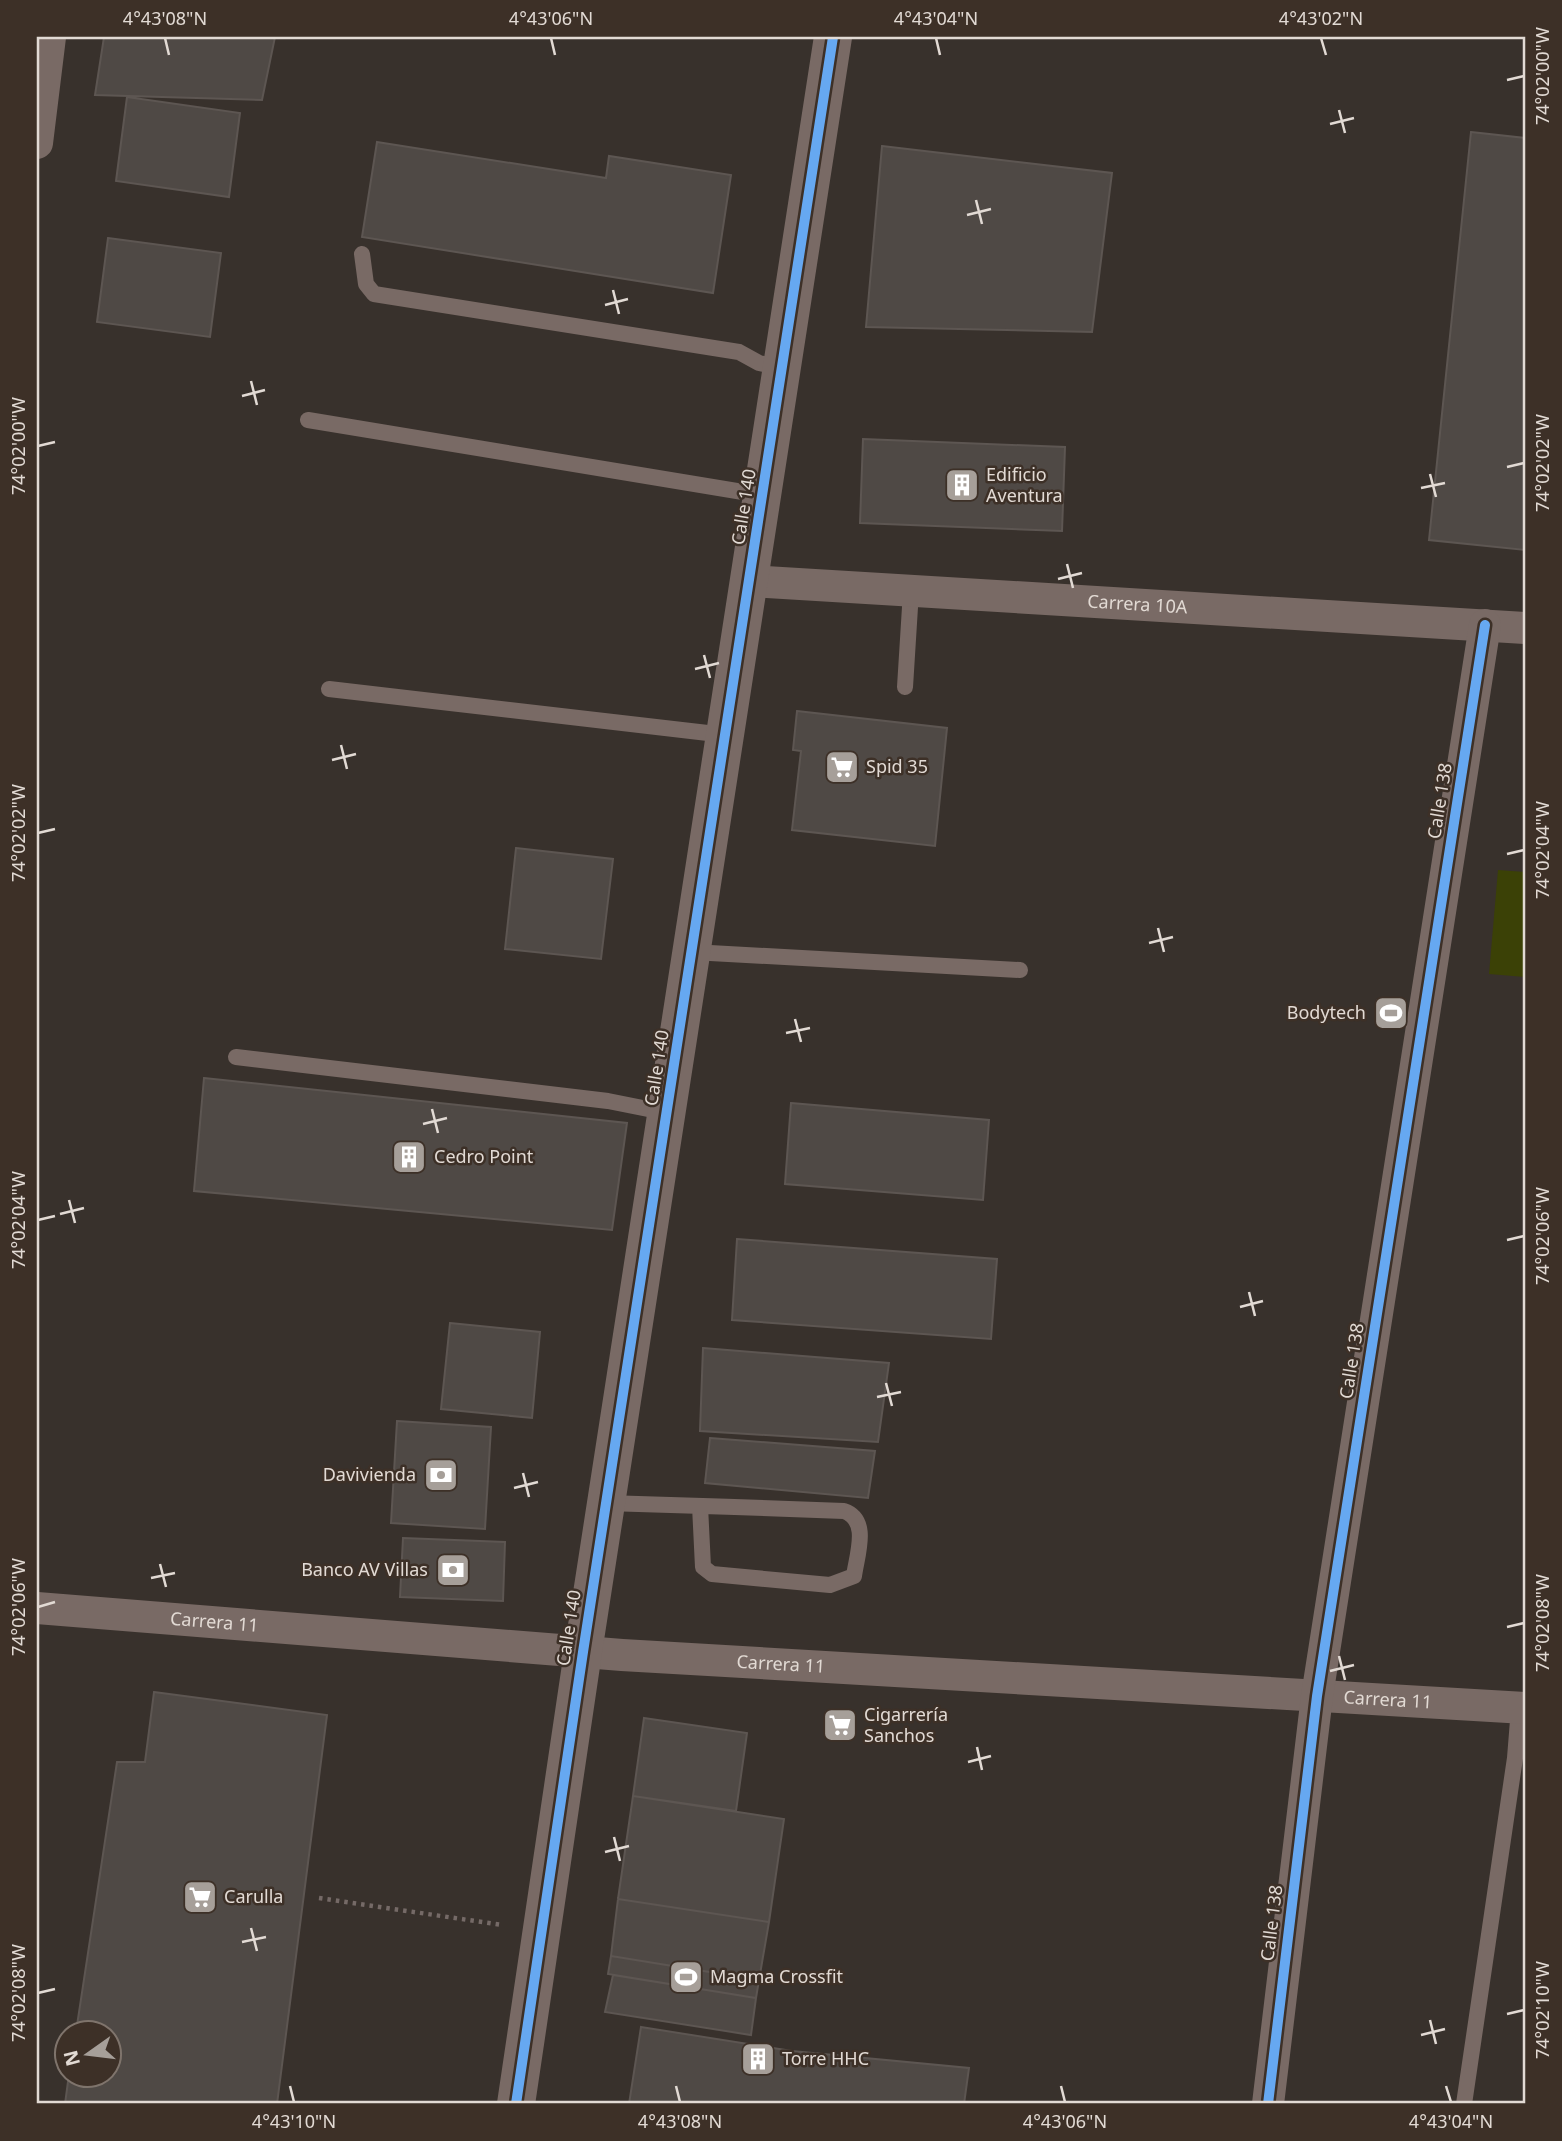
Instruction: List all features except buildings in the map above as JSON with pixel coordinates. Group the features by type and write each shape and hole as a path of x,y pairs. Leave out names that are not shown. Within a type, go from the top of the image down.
{"street":[{"path":"37,143 50,37"},
{"name":"Calle 140","path":"516,2104 832,37"},
{"name":"Carrera 10A","path":"750,581 1525,628"},
{"name":"Calle 138","path":"1268,2104 1317,1696 1485,625"},
{"name":"Carrera 11","path":"37,1608 583,1652 1522,1708"}],"lane":[{"path":"362,254 366,284 374,294 739,352 759,363 783,369"},
{"path":"308,420 764,495"},
{"path":"905,687 911,591"},
{"path":"329,688 725,735"},
{"path":"692,951 1020,970"},
{"path":"236,1057 608,1101 668,1114"},
{"path":"606,1503 700,1506 844,1511 853,1514 860,1525 854,1576 830,1584 712,1574 703,1567 700,1506"},
{"path":"1464,2104 1522,1708"}],"path":[{"path":"319,1898 513,1927"}],"green space":[{"path":"1498,870 1525,872 1525,977 1489,974"}],"cycle path":[{"path":"516,2104 583,1652 833,37"},
{"path":"1268,2104 1317,1696 1485,625"}],"place":[{"name":"Edificio Aventura","path":"962,485"},
{"name":"Spid 35","path":"842,767"},
{"name":"Bodytech","path":"1391,1013"},
{"name":"Cedro Point","path":"409,1157"},
{"name":"Davivienda","path":"441,1475"},
{"name":"Banco AV Villas","path":"453,1570"},
{"name":"Cigarrería Sanchos","path":"840,1725"},
{"name":"Carulla","path":"200,1897"},
{"name":"Magma Crossfit","path":"686,1977"},
{"name":"Torre HHC","path":"758,2059"}]}
